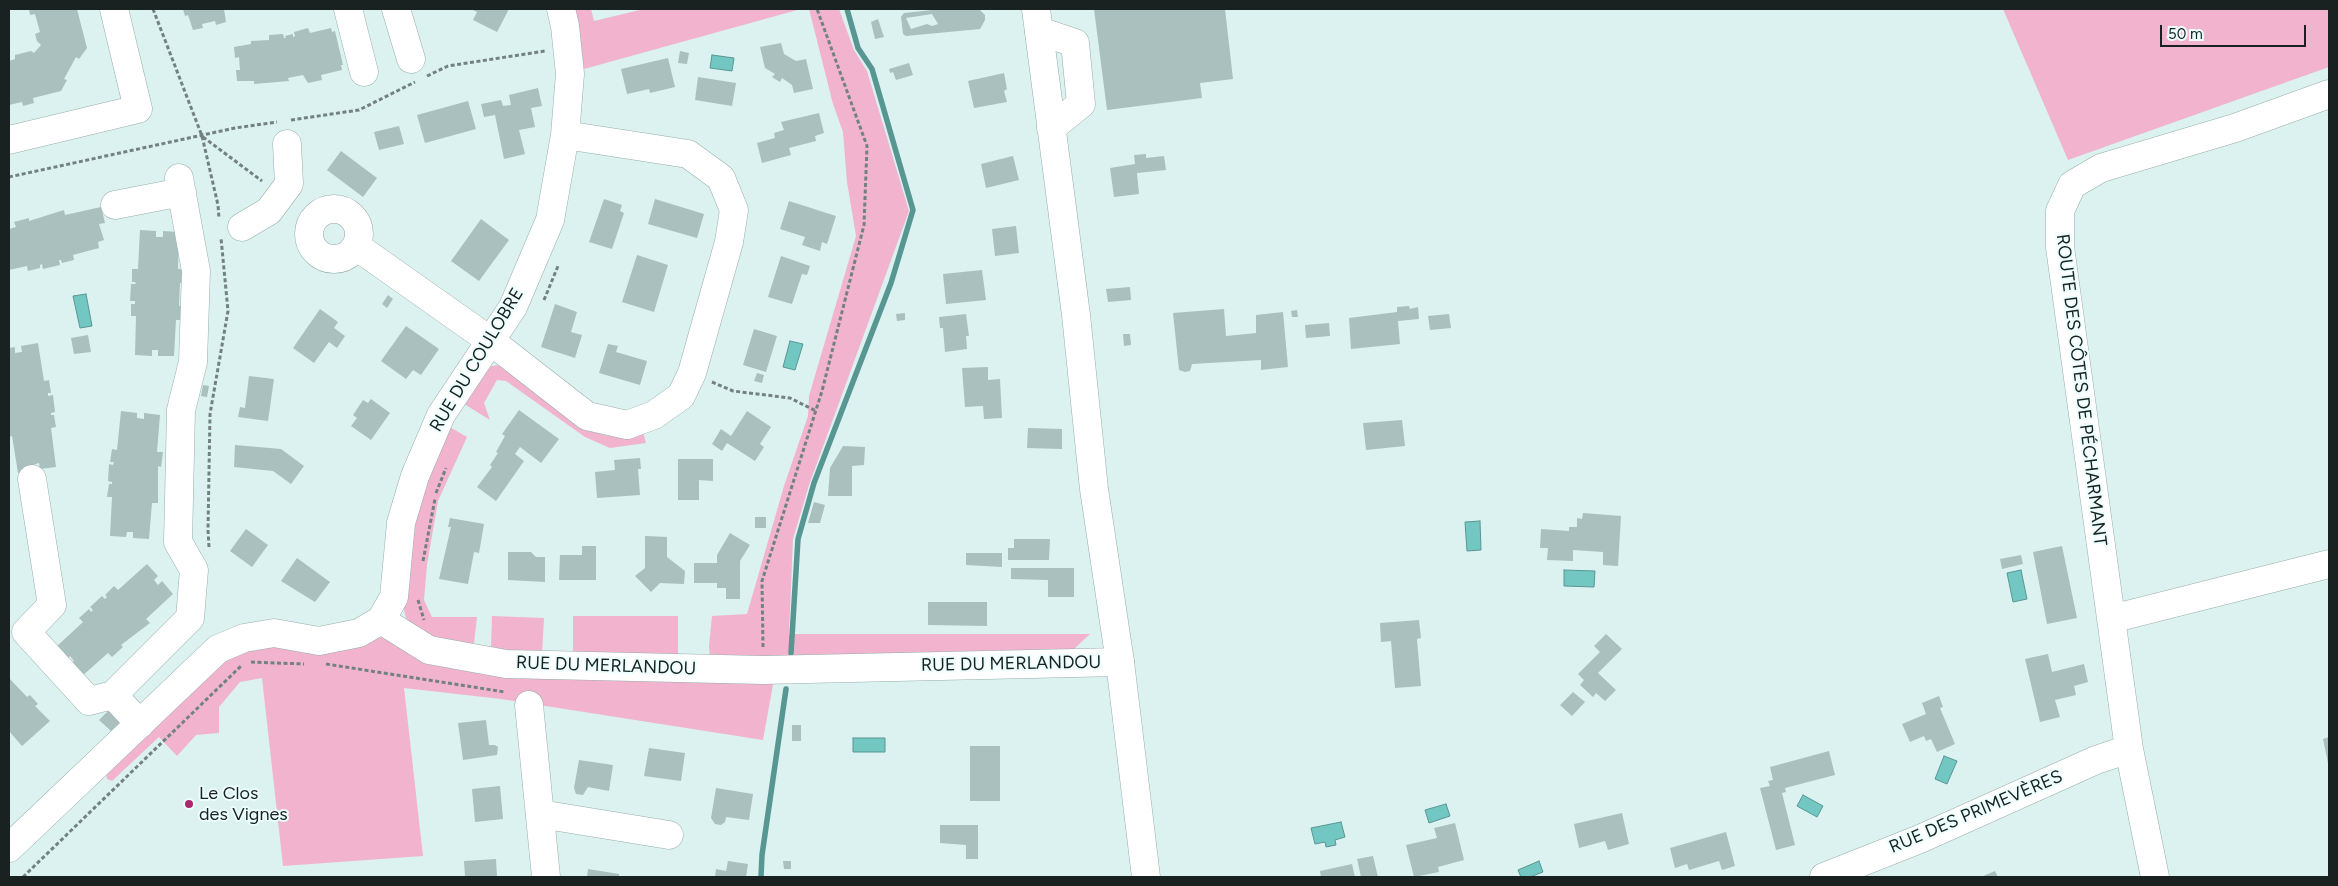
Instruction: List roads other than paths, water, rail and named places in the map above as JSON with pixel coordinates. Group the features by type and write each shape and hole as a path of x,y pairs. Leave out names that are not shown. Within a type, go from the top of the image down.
{"street":[{"path":"9,140 138,109 114,9"},
{"path":"348,9 364,72"},
{"path":"396,9 411,59"},
{"name":"RUE DU COULOBRE","path":"381,620 394,598 400,523 415,476 441,415 492,342 513,307 550,220 565,135 570,74 565,26 561,9"},
{"path":"1038,20 1076,321 1094,489 1120,662 1146,877"},
{"name":"ROUTE DES CÔTES DE PÉCHARMANT","path":"2155,877 2129,750 2060,247 2060,210 2072,185 2101,168 2235,128 2329,94"},
{"path":"356,246 492,342 587,416 627,425 654,416 681,396 692,374 729,242 734,210 722,178 688,154 565,135"},
{"path":"242,227 269,211 289,184 287,144"},
{"path":"32,479 52,605 17,628 89,701 113,695 190,618 194,570 178,542 181,410 192,362 196,271 180,185 115,206"},
{"path":"281,195 315,218"},
{"path":"329,209 337,209 352,216 359,230 356,246 351,253 336,259 320,254 310,241 309,233 315,218 329,209"},
{"path":"2111,619 2329,564"},
{"path":"9,848 218,649 244,638 274,634 319,641 359,633 381,620"},
{"name":"RUE DU MERLANDOU","path":"381,620 429,650 506,664 763,670 1120,662"},
{"path":"113,695 140,724"},
{"path":"530,705 546,877"},
{"name":"RUE DES PRIMEVÈRES","path":"1824,877 1920,839 2096,760 2129,750"},
{"path":"540,814 669,835"}],"water":[{"path":"712,55 734,58 732,71 710,68"},
{"path":"86,294 92,326 80,328 73,296"},
{"path":"790,341 803,344 795,370 783,367"},
{"path":"1480,521 1481,550 1467,551 1465,522"},
{"path":"1564,570 1595,571 1594,587 1564,586"},
{"path":"2021,570 2027,599 2013,602 2007,573"},
{"path":"853,738 885,738 885,752 853,752"},
{"path":"1944,756 1957,761 1947,784 1935,779"},
{"path":"1803,795 1823,806 1817,817 1797,806"},
{"path":"1446,804 1450,816 1429,823 1425,810"},
{"path":"1341,822 1345,837 1335,840 1336,845 1326,847 1325,842 1315,844 1311,828"},
{"path":"1539,861 1543,872 1530,877 1521,877 1518,870"}],"waterway":[{"path":"791,653 798,539 814,483 891,283 913,210 872,69 858,48 847,9"},
{"path":"761,877 762,855 786,689"}],"place":[{"name":"Le Clos des Vignes","path":"189,804"}]}
